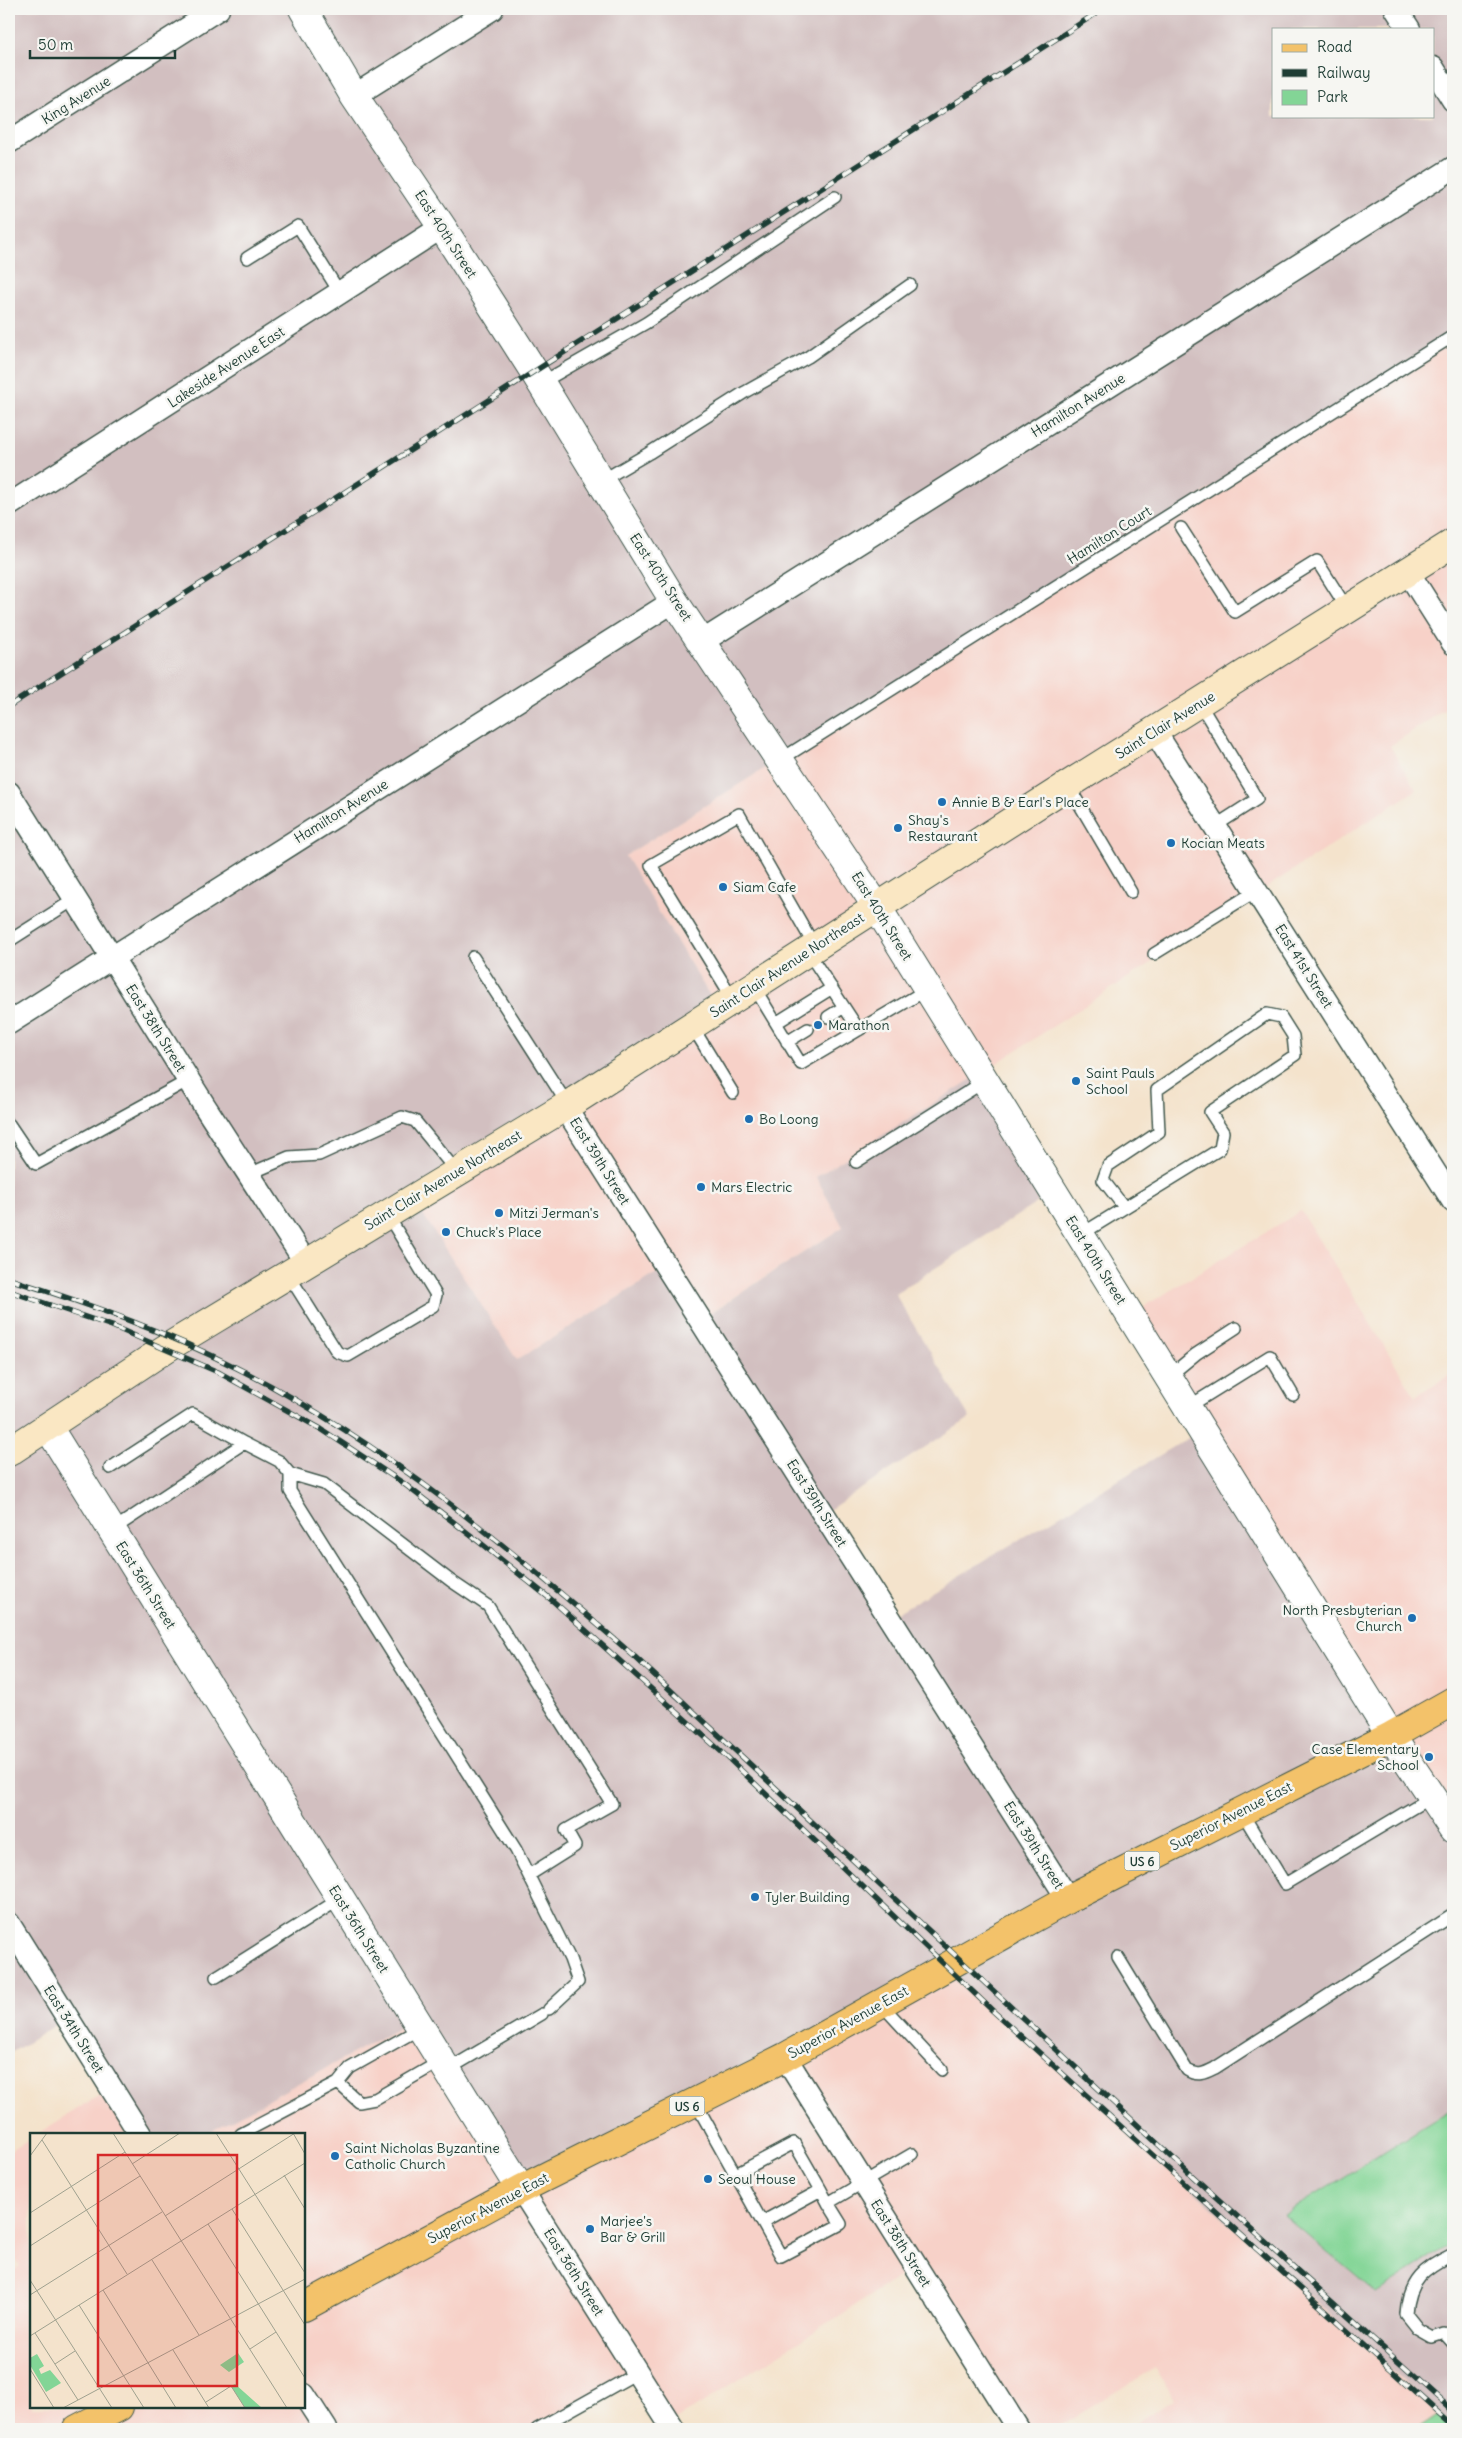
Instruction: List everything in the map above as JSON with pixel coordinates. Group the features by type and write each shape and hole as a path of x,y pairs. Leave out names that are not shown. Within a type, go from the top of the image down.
{"main road":[{"name":"Saint Clair Avenue","path":"877,908 1068,785 1200,704 1453,543"},
{"name":"Saint Clair Avenue Northeast","path":"9,1452 165,1349 566,1106 877,908"},
{"name":"US 6","path":"1391,1736 1453,1702"},
{"name":"Superior Avenue East","path":"305,2306 521,2189 785,2057 1068,1899 1391,1736"},
{"path":"77,2429 117,2408"}],"street":[{"name":"King Avenue","path":"9,142 218,9"},
{"name":"East 40th Street","path":"302,9 354,96 442,227 541,383 674,601 703,641 877,908 1391,1736 1453,1829"},
{"path":"354,96 492,9"},
{"path":"1396,9 1408,28"},
{"path":"1434,70 1453,100"},
{"name":"Hamilton Avenue","path":"703,641 1453,168"},
{"name":"Lakeside Avenue East","path":"9,505 442,227"},
{"path":"1408,572 1453,643"},
{"name":"Hamilton Avenue","path":"9,1022 674,601"},
{"name":"East 41st Street","path":"1155,732 1453,1201"},
{"name":"East 38th Street","path":"9,792 249,1174 297,1268"},
{"name":"East 39th Street","path":"566,1106 1068,1899"},
{"name":"East 36th Street","path":"48,1427 340,1899 673,2429"},
{"name":"East 34th Street","path":"9,1924 139,2133"},
{"name":"East 38th Street","path":"785,2057 1018,2429"},
{"path":"305,2397 326,2429"}],"lane":[{"path":"541,383 646,323 836,198"},
{"path":"247,258 298,226 340,293"},
{"path":"600,481 649,453 745,392 808,358 910,285"},
{"name":"Hamilton Court","path":"780,760 1453,336"},
{"path":"1181,528 1235,612 1317,561 1348,610"},
{"path":"1200,704 1257,799 1215,826"},
{"path":"1068,785 1131,892"},
{"path":"859,1030 832,988 739,814 651,865 744,993 776,1023 801,1064 859,1030 928,989"},
{"path":"1154,954 1256,891"},
{"path":"9,941 75,899"},
{"path":"473,957 566,1106"},
{"path":"776,1023 832,988"},
{"path":"828,1017 844,1008"},
{"path":"1080,1235 1124,1208 1220,1149 1223,1132 1210,1112 1295,1055 1293,1036 1281,1018 1267,1014 1158,1090 1159,1132 1108,1166 1103,1180 1124,1208"},
{"path":"692,1026 733,1093"},
{"path":"788,1042 808,1029"},
{"path":"9,1124 36,1164 189,1080"},
{"path":"856,1162 985,1081"},
{"path":"249,1174 289,1158 319,1155 402,1118 415,1121 456,1172"},
{"path":"297,1268 337,1352 348,1356 433,1306 436,1295 387,1214"},
{"path":"1168,1376 1196,1354 1236,1328"},
{"path":"1188,1408 1270,1356 1294,1395"},
{"path":"110,1468 192,1414 279,1461 290,1474 324,1484 451,1581 488,1606 612,1804 566,1830 575,1846 529,1875"},
{"path":"112,1530 244,1443"},
{"path":"290,1474 290,1491 516,1850 570,1959 578,1982 545,2012 375,2099 359,2102 338,2083"},
{"path":"1241,1811 1284,1884 1432,1797"},
{"path":"216,1977 340,1899"},
{"path":"1118,1957 1187,2070 1193,2074 1200,2075 1215,2068 1453,1914"},
{"path":"881,2004 942,2070"},
{"path":"243,2133 338,2083 350,2068 421,2028"},
{"path":"695,2102 781,2256 841,2224 794,2143 736,2174"},
{"path":"828,2203 912,2154"},
{"path":"762,2222 821,2190"},
{"path":"1453,2254 1431,2265 1416,2280 1407,2298 1406,2314 1418,2329 1432,2337 1449,2330 1453,2342"},
{"path":"537,2429 637,2373"}],"shaded area":[{"path":"9,9 1453,9 1453,336 625,856 718,1009 413,1199 517,1360 667,1267 701,1319 843,1227 816,1177 980,1074 1054,1192 895,1294 970,1418 824,1513 890,1617 1202,1430 1453,1829 1453,2426 947,1968 521,2189 415,2019 208,2133 139,2133 67,2018 9,2054"},
{"path":"1453,336 1453,704 1390,746 1416,790 980,1074 816,1177 843,1227 700,1319 667,1267 517,1360 412,1199 718,1009 625,856"},
{"path":"1301,1211 1415,1396 1453,1373 1453,1829 1130,1315"},
{"path":"947,1968 1440,2415 1419,2429 1127,2429 1174,2399 1155,2368 1054,2429 1018,2429 916,2267 669,2424 637,2373 537,2429 9,2429 9,2274 20,2266 9,2250 9,2231 17,2225 9,2211 9,2151 30,2139 30,2408 305,2408 305,2133 208,2133 415,2019"},
{"path":"111,2088 139,2133 39,2133"}],"green space":[{"path":"1453,2108 1453,2243 1376,2293 1284,2215"},
{"path":"1440,2415 1453,2426 1453,2429 1419,2429"}],"railway":[{"path":"9,706 1103,9"},
{"path":"9,1279 125,1319 182,1342 237,1368 291,1397 344,1429 445,1500 494,1538 635,1657 1188,2172 1453,2411"},
{"path":"9,1291 112,1326 218,1372 321,1429 403,1483 478,1541 553,1601 725,1755 993,2011 1453,2426"}],"place":[{"name":"Annie B & Earl's Place","path":"942,802"},
{"name":"Shay's Restaurant","path":"898,828"},
{"name":"Kocian Meats","path":"1171,843"},
{"name":"Siam Cafe","path":"723,887"},
{"name":"Marathon","path":"818,1025"},
{"name":"Saint Pauls School","path":"1076,1081"},
{"name":"Bo Loong","path":"749,1119"},
{"name":"Mars Electric","path":"701,1187"},
{"name":"Mitzi Jerman's","path":"499,1213"},
{"name":"Chuck's Place","path":"446,1232"},
{"name":"North Presbyterian Church","path":"1412,1618"},
{"name":"Case Elementary School","path":"1429,1757"},
{"name":"Tyler Building","path":"755,1897"},
{"name":"Saint Nicholas Byzantine Catholic Church","path":"335,2156"},
{"name":"Seoul House","path":"708,2179"},
{"name":"Marjee's Bar & Grill","path":"590,2229"}]}
